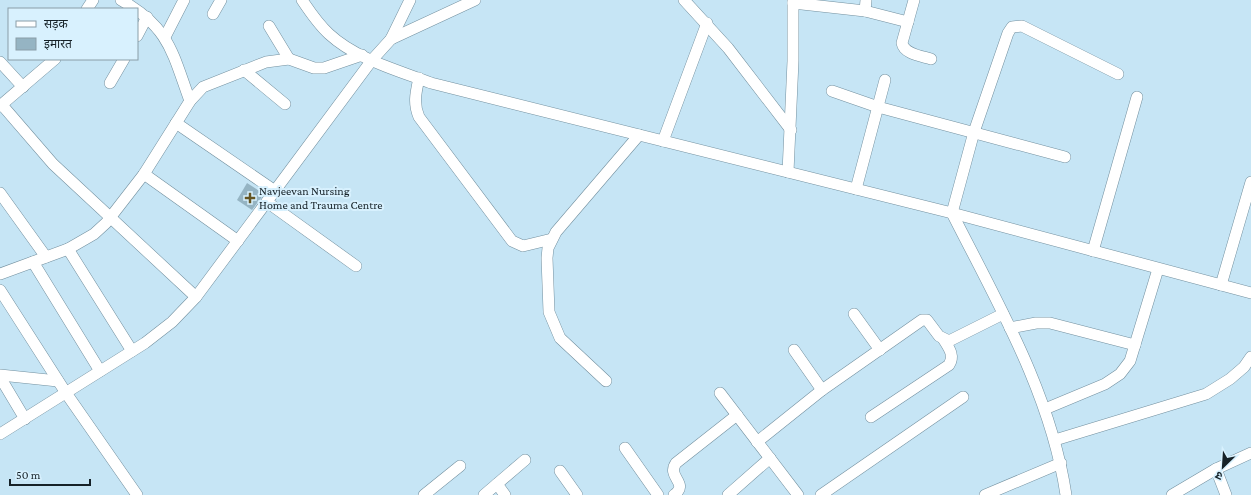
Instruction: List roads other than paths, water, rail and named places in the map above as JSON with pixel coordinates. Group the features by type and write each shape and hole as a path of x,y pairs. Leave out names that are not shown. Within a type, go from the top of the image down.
{"street":[{"path":"122,0 134,8"},
{"path":"165,37 184,0"},
{"path":"213,14 221,0"},
{"path":"302,0 316,21 329,34 345,46 372,60 439,85 952,213 1251,293"},
{"path":"0,434 132,351 172,322 196,297 372,60 391,39 410,0"},
{"path":"391,39 475,0"},
{"path":"684,0 707,23 728,48 791,130"},
{"path":"914,0 902,43 903,47 907,51 931,59"},
{"path":"788,172 791,130 793,1 865,5 908,22"},
{"path":"138,11 147,17 165,37 190,101"},
{"path":"138,34 147,17"},
{"path":"663,141 707,23"},
{"path":"269,26 289,60"},
{"path":"1066,495 1061,463 1055,440 1038,388 1010,328 952,213 974,132 1008,33 1012,27 1022,26 1118,74"},
{"path":"0,274 68,249 94,234 111,217 144,174 190,101 203,86 266,62 289,60 314,68 324,68 362,55"},
{"path":"55,60 1,106 53,164 196,297"},
{"path":"110,83 123,60"},
{"path":"0,62 23,87"},
{"path":"244,70 285,104"},
{"path":"418,78 415,99 419,117 512,241 523,246 552,239"},
{"path":"856,189 884,80"},
{"path":"832,91 878,107 1065,157"},
{"path":"1093,251 1137,97"},
{"path":"176,123 275,191"},
{"path":"606,381 560,338 554,327 549,312 548,248 552,239 639,135"},
{"path":"144,174 238,241"},
{"path":"1221,285 1251,182"},
{"path":"0,193 46,257"},
{"path":"267,202 356,266"},
{"path":"68,249 132,351"},
{"path":"33,262 100,372"},
{"path":"1045,409 1105,384 1120,374 1130,361 1158,269"},
{"path":"0,290 66,393 137,495"},
{"path":"854,314 880,350"},
{"path":"944,340 955,339 1003,314"},
{"path":"757,442 822,390 922,320 927,320 944,340 952,354 952,360 949,365 871,417"},
{"path":"1010,328 1036,323 1050,323 1135,345"},
{"path":"794,350 822,390"},
{"path":"1055,440 1206,394 1230,379 1244,367 1251,357"},
{"path":"0,376 58,381"},
{"path":"0,376 25,419"},
{"path":"720,393 798,495"},
{"path":"821,495 962,397"},
{"path":"674,495 680,490 680,486 672,473 676,463 737,415"},
{"path":"625,448 654,494"},
{"path":"1172,495 1216,469 1251,452"},
{"path":"728,495 770,458"},
{"path":"484,495 525,460"},
{"path":"985,495 1061,463"},
{"path":"424,495 460,466"},
{"path":"1216,469 1226,495"},
{"path":"560,471 577,495"},
{"path":"497,484 505,495"}],"place":[{"name":"Navjeevan Nursing Home and Trauma Centre","path":"250,198"}]}
